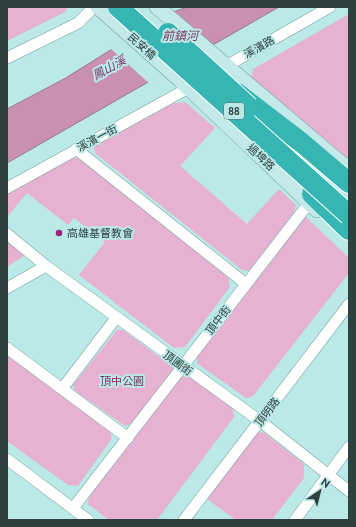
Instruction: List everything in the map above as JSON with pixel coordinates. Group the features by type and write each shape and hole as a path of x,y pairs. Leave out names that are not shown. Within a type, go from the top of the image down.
{"highway":[{"name":"88","path":"139,7 223,82 299,155 349,200"},
{"name":"88","path":"115,13 223,82 349,215"},
{"path":"223,82 302,142 349,183"},
{"path":"223,82 287,169 349,230"}],"main road":[{"path":"98,7 115,13"},
{"path":"157,7 208,52 223,82 349,170"},
{"name":"民安橋","path":"115,13 172,73"},
{"name":"過埤路","path":"172,73 349,242"}],"street":[{"path":"7,58 78,23 94,7"},
{"name":"溪濱路","path":"188,89 223,82 330,7"},
{"name":"溪濱一街","path":"7,188 188,89"},
{"path":"76,149 246,284"},
{"name":"頂中街","path":"73,508 309,203"},
{"name":"頂圃街","path":"7,234 46,266 182,367 260,421 349,491"},
{"path":"7,288 46,266"},
{"name":"頂明路","path":"184,520 349,304"},
{"path":"62,389 116,318"},
{"path":"7,348 128,438"},
{"path":"295,520 349,447"},
{"path":"7,460 88,520"}],"green space":[{"path":"7,7 68,7 65,12 7,41"},
{"path":"349,14 349,163 251,79 253,69"},
{"path":"185,102 215,128 180,166 247,224 279,189 296,205 294,212 250,271 242,270 96,154 93,146 174,103"},
{"path":"72,157 81,159 228,277 230,287 185,347 174,348 79,275 105,242 74,218 68,225 27,193 7,217 7,194"},
{"path":"306,217 349,258 349,273 253,396 246,398 198,364 196,356 302,219"},
{"path":"7,239 19,249 24,256 7,267"},
{"name":"頂中公園","path":"117,330 123,330 173,367 172,373 134,423 125,426 75,391 73,385"},
{"path":"7,354 110,430 112,438 78,486 68,485 7,441"},
{"path":"189,375 232,406 234,417 157,520 109,520 88,504 89,493 180,377"},
{"path":"263,432 304,464 304,478 272,520 236,520 207,499 255,433"}],"water":[{"name":"前鎮河","path":"188,7 279,7 7,163 7,109 64,79 170,13"}],"pier":[{"path":"169,11 214,47 150,84 110,48"}],"place":[{"name":"高雄基督教會","path":"59,233"}],"water label":[{"name":"鳳山溪","path":"109,68"}]}
